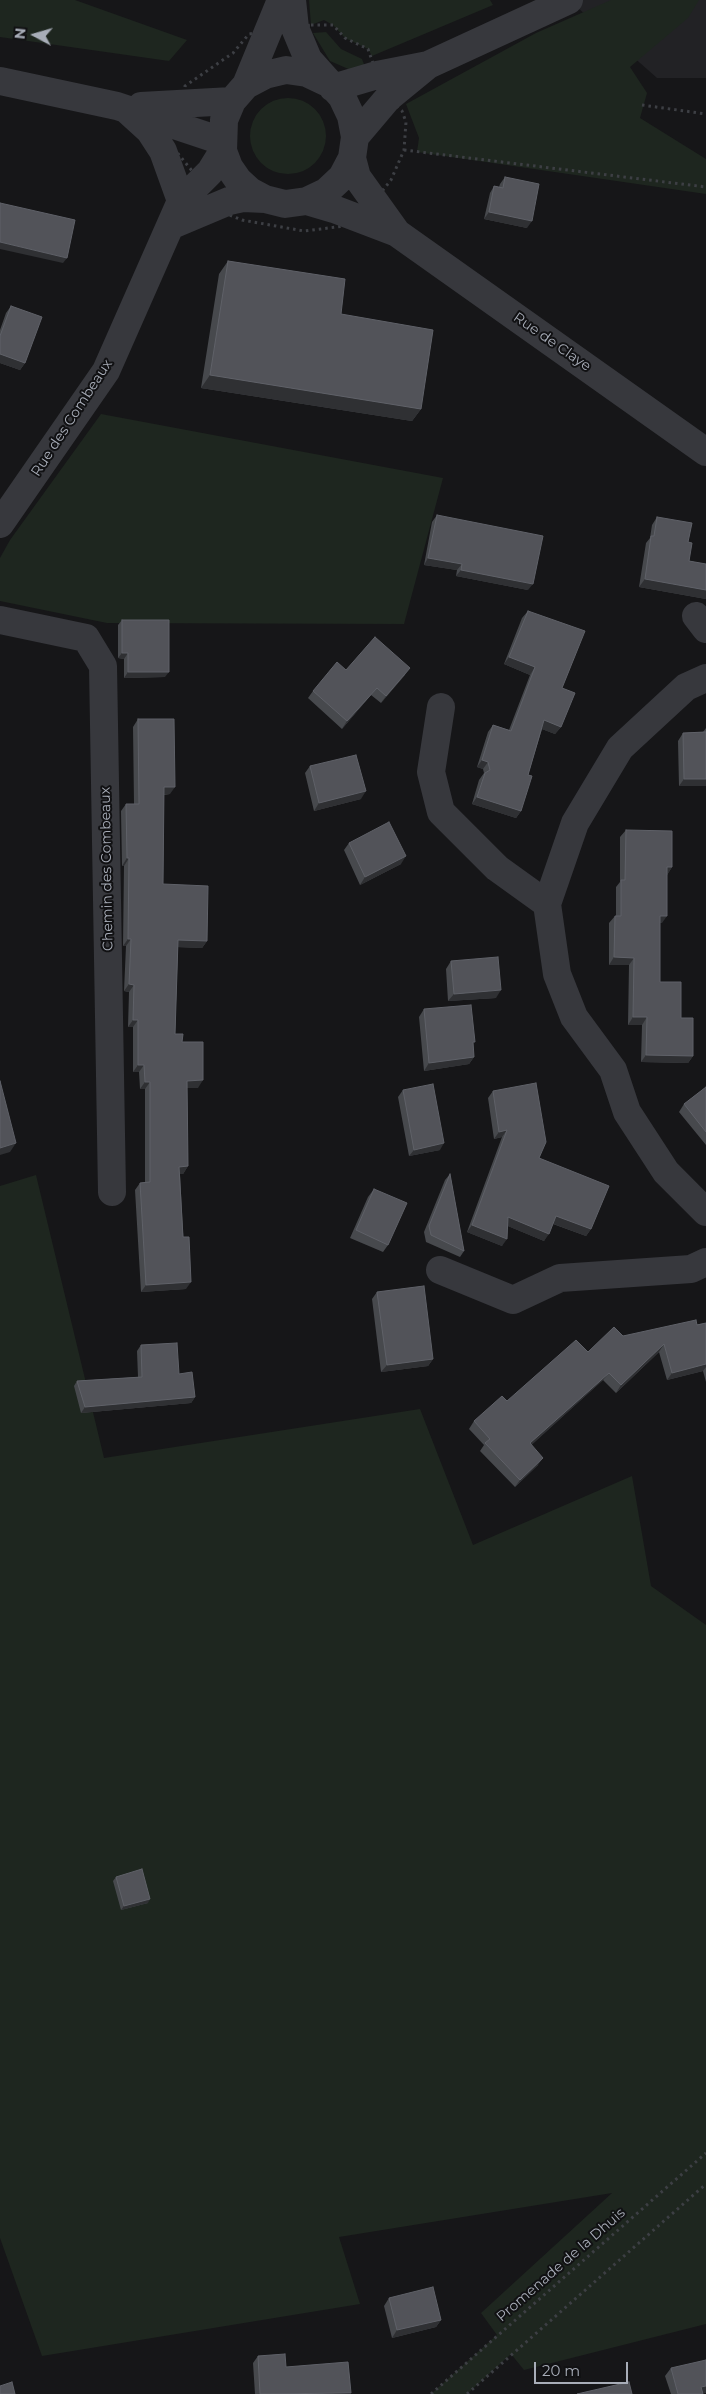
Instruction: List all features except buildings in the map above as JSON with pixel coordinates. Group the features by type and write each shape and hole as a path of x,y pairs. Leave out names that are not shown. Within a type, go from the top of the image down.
{"street":[{"path":"265,199 250,191 228,167 222,146 224,120 239,93 281,0"},
{"path":"292,0 295,28 308,59 342,96 351,116 353,147"},
{"path":"0,81 122,108 175,114 239,93 264,74 286,70 307,73 330,85 383,87 569,0"},
{"path":"122,108 150,131 163,151 176,213 194,218 212,208 243,198 265,199 285,204 306,201 326,192 342,177 353,147 383,87"},
{"path":"175,114 222,146"},
{"name":"Rue des Combeaux","path":"0,524 106,371 176,213 217,162 222,146"},
{"name":"Rue de Claye","path":"353,147 357,177 398,233"},
{"name":"Rue de Claye","path":"306,201 334,208 354,218 398,233 706,452"},
{"name":"Chemin des Combeaux","path":"0,620 86,638 103,666 112,1192"},
{"path":"706,678 686,687 620,748 575,824 547,904 556,974 574,1017 613,1070 627,1112 666,1172 706,1212"},
{"path":"441,707 431,772 441,812 497,868 547,904"},
{"path":"440,1270 513,1300 560,1278 691,1269 706,1262"}],"path":[{"path":"334,25 345,38 368,49 383,87 402,111 406,122 404,150 391,180 375,200 344,226 304,231 242,220 212,208 200,182 159,130 175,114 185,86 233,53 249,34 295,28 334,25"},
{"path":"642,105 706,114"},
{"path":"404,150 706,187"},
{"name":"Promenade de la Dhuis","path":"430,2394 706,2153"},
{"path":"467,2394 706,2184"}],"shaded area":[{"path":"0,0 75,0 187,40 169,61 0,37"},
{"path":"309,0 490,0 493,5 372,56 368,49 345,38 333,25 324,20 311,25"},
{"path":"569,0 706,0 706,78 657,78"},
{"path":"611,0 699,0 688,18 630,67 647,93 640,118 706,159 706,194 417,152 419,138 406,104 536,33"},
{"path":"326,32 341,49 362,59 365,67 353,71 330,61 313,33"},
{"path":"288,98 302,101 315,109 323,122 326,136 323,150 315,163 302,171 288,174 274,171 261,163 253,150 250,136 253,122 261,109 274,101"},
{"path":"101,414 443,478 404,624 107,623 0,601 0,558 10,540"},
{"path":"36,1175 104,1458 420,1409 473,1545 632,1476 651,1586 706,1625 706,2324 524,2370 511,2354 467,2394 431,2394 497,2335 481,2313 612,2193 339,2237 360,2304 42,2356 0,2238 0,1186"}]}
